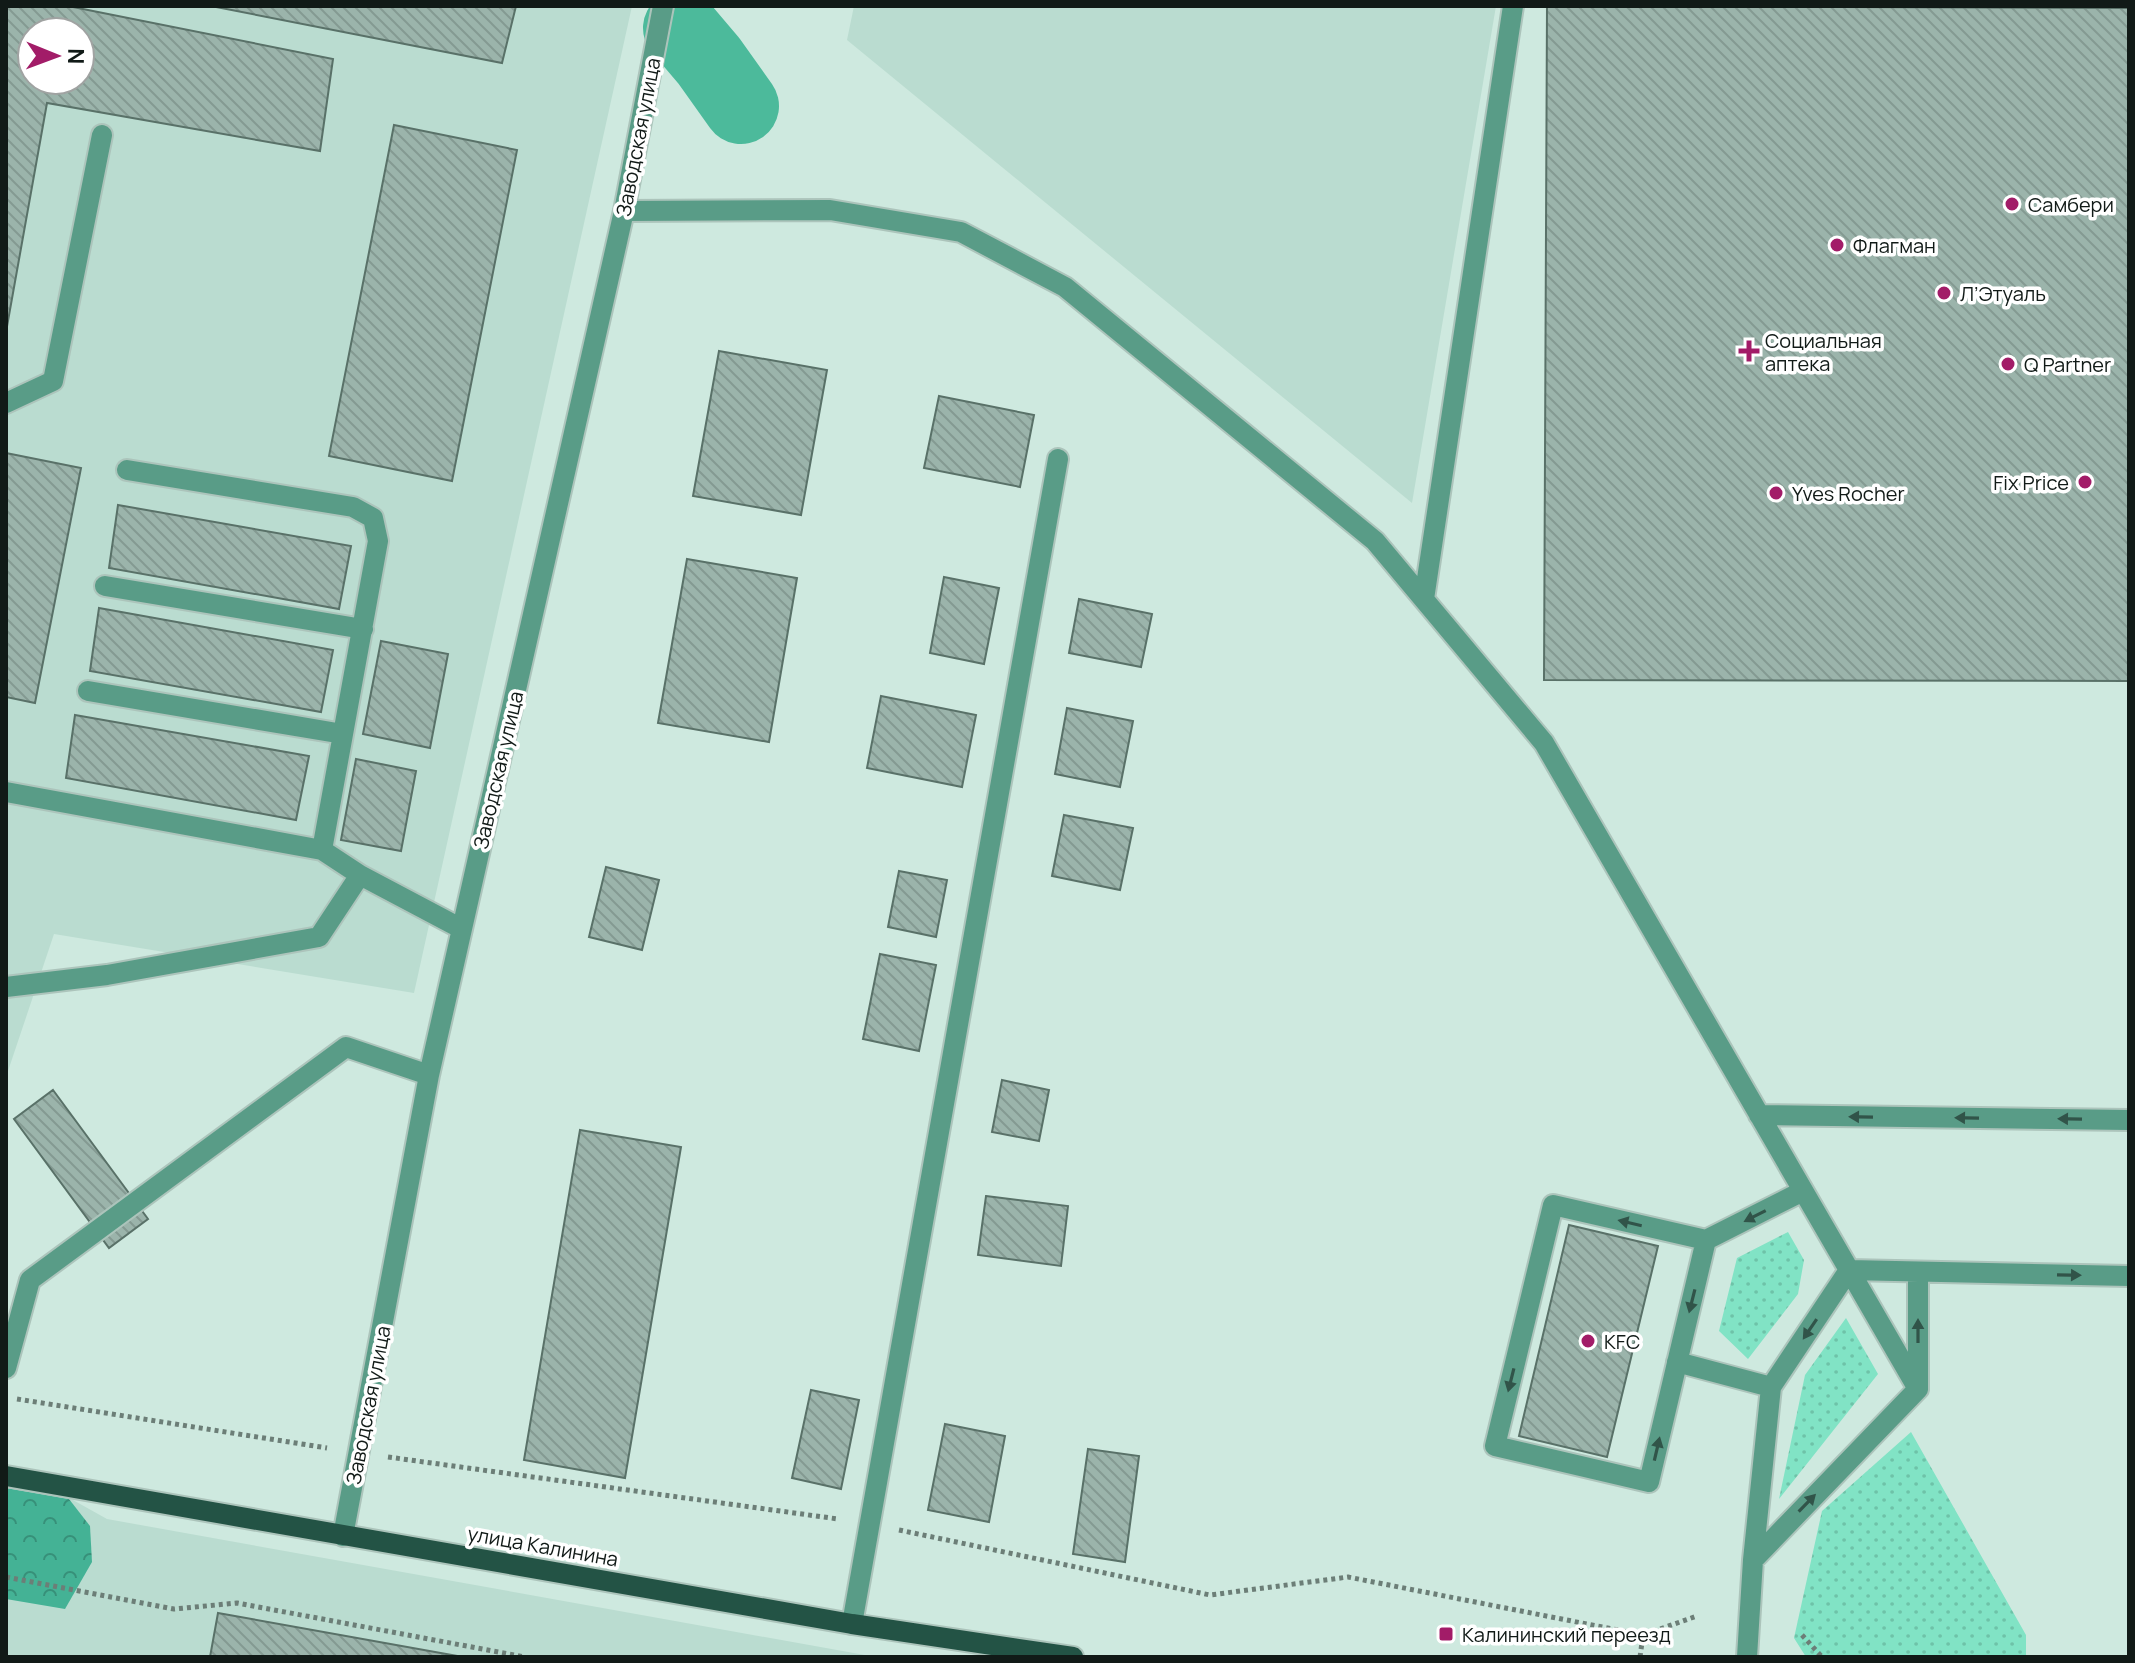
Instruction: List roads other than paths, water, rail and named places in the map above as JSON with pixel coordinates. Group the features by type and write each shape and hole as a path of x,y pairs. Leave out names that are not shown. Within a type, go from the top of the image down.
{"main road":[{"name":"улица Калинина","path":"6,1476 852,1624 1073,1657"}],"street":[{"name":"Заводская улица","path":"343,1536 429,1075 624,211 663,6"},
{"path":"1424,599 1513,6"},
{"path":"6,403 53,381 102,135"},
{"path":"624,211 830,210 961,232 1065,287 1375,541 1544,743 1918,1389"},
{"path":"852,1624 1058,459"},
{"path":"127,470 353,507 373,518 378,541 322,850"},
{"path":"105,586 363,629"},
{"path":"88,691 343,734"},
{"path":"6,792 322,850 360,875 462,929"},
{"path":"6,987 107,975 319,937 360,875"},
{"path":"6,1368 30,1280 346,1047 429,1075"},
{"path":"1759,1115 2129,1120"},
{"path":"1706,1240 1649,1482 1495,1446 1553,1205 1706,1240 1803,1191"},
{"path":"1849,1270 2129,1276"},
{"path":"1747,1657 1753,1560 1771,1387 1849,1270"},
{"path":"1753,1560 1918,1389 1918,1272"},
{"path":"1677,1362 1771,1387"}],"waterway":[{"path":"681,28 741,106"}],"place":[{"name":"Самбери","path":"2012,204"},
{"name":"Флагман","path":"1837,245"},
{"name":"Л’Этуаль","path":"1944,293"},
{"name":"Социальная аптека","path":"1749,351"},
{"name":"Q Partner","path":"2008,364"},
{"name":"Fix Price","path":"2085,482"},
{"name":"Yves Rocher","path":"1776,493"},
{"name":"KFC","path":"1588,1341"},
{"name":"Калининский переезд","path":"1446,1634"}]}
